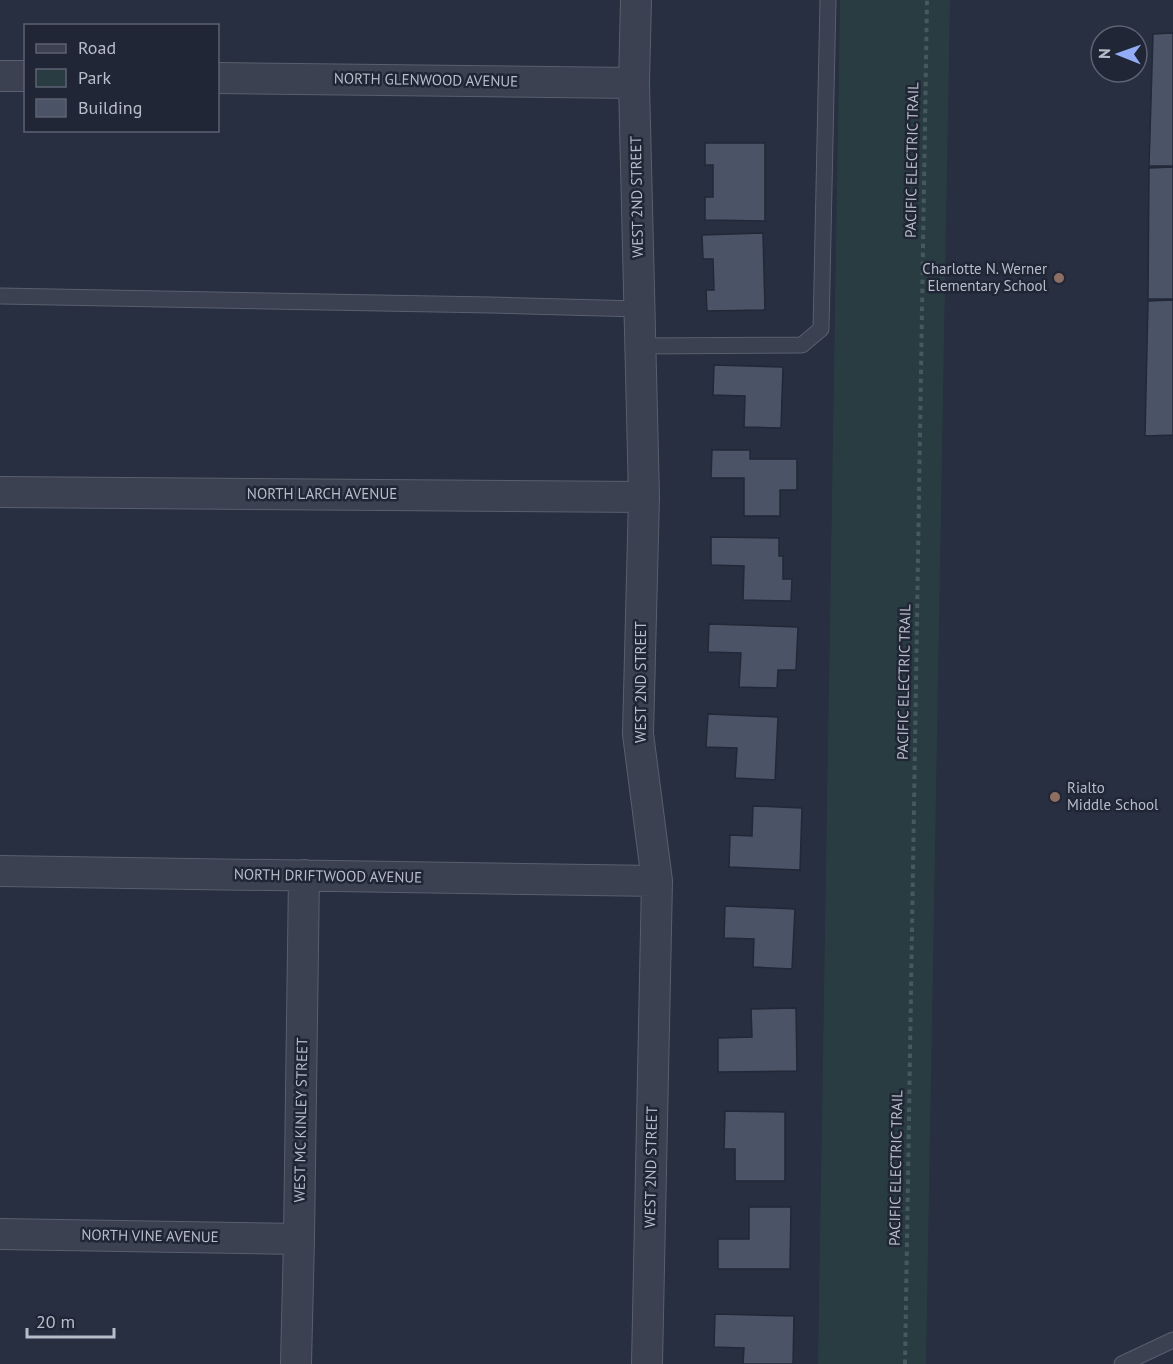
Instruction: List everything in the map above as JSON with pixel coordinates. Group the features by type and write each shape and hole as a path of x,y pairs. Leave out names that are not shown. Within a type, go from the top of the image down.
{"street":[{"name":"WEST 2ND STREET","path":"636,0 634,83 644,497 638,734 657,881 647,1364"},
{"path":"0,76 24,76"},
{"name":"NORTH GLENWOOD AVENUE","path":"219,78 634,83"},
{"name":"NORTH LARCH AVENUE","path":"0,492 644,497"},
{"name":"NORTH DRIFTWOOD AVENUE","path":"0,871 657,881"},
{"name":"WEST MC KINLEY STREET","path":"296,1364 304,875"},
{"name":"NORTH VINE AVENUE","path":"0,1234 299,1239"}],"lane":[{"path":"640,345 802,345 822,329 828,0"},
{"path":"0,296 639,309"},
{"path":"1122,1364 1173,1340"}],"path":[{"name":"PACIFIC ELECTRIC TRAIL","path":"905,1364 927,0"}],"green space":[{"path":"840,0 950,0 926,1364 818,1364"}],"building":[{"path":"1173,33 1173,166 1149,166 1153,34"},
{"path":"705,143 765,143 765,221 705,220 705,197 713,197 713,165 705,165"},
{"path":"1173,167 1173,299 1148,299 1149,168"},
{"path":"763,233 765,310 707,311 706,290 714,290 713,259 703,259 702,235"},
{"path":"1173,300 1173,435 1145,436 1148,301"},
{"path":"714,365 783,367 781,428 744,427 745,396 713,395"},
{"path":"712,450 750,450 750,459 797,459 797,490 780,490 780,516 744,516 744,478 711,478"},
{"path":"711,537 779,538 779,556 783,556 783,579 792,579 791,601 743,600 744,566 711,565"},
{"path":"709,624 798,627 796,670 778,670 777,688 739,687 741,653 708,652"},
{"path":"708,714 778,717 775,780 735,778 737,748 706,747"},
{"path":"753,806 802,808 800,870 729,867 730,835 752,836"},
{"path":"725,906 795,909 792,969 753,967 754,939 724,938"},
{"path":"796,1008 797,1071 718,1072 718,1038 752,1037 751,1009"},
{"path":"725,1111 785,1112 785,1181 735,1181 735,1149 724,1149"},
{"path":"749,1207 791,1207 790,1269 718,1269 718,1239 749,1239"},
{"path":"715,1314 794,1316 793,1364 743,1364 744,1348 714,1347"}],"place":[{"name":"Charlotte N. Werner Elementary School","path":"1059,278"},
{"name":"Rialto Middle School","path":"1055,797"}]}
